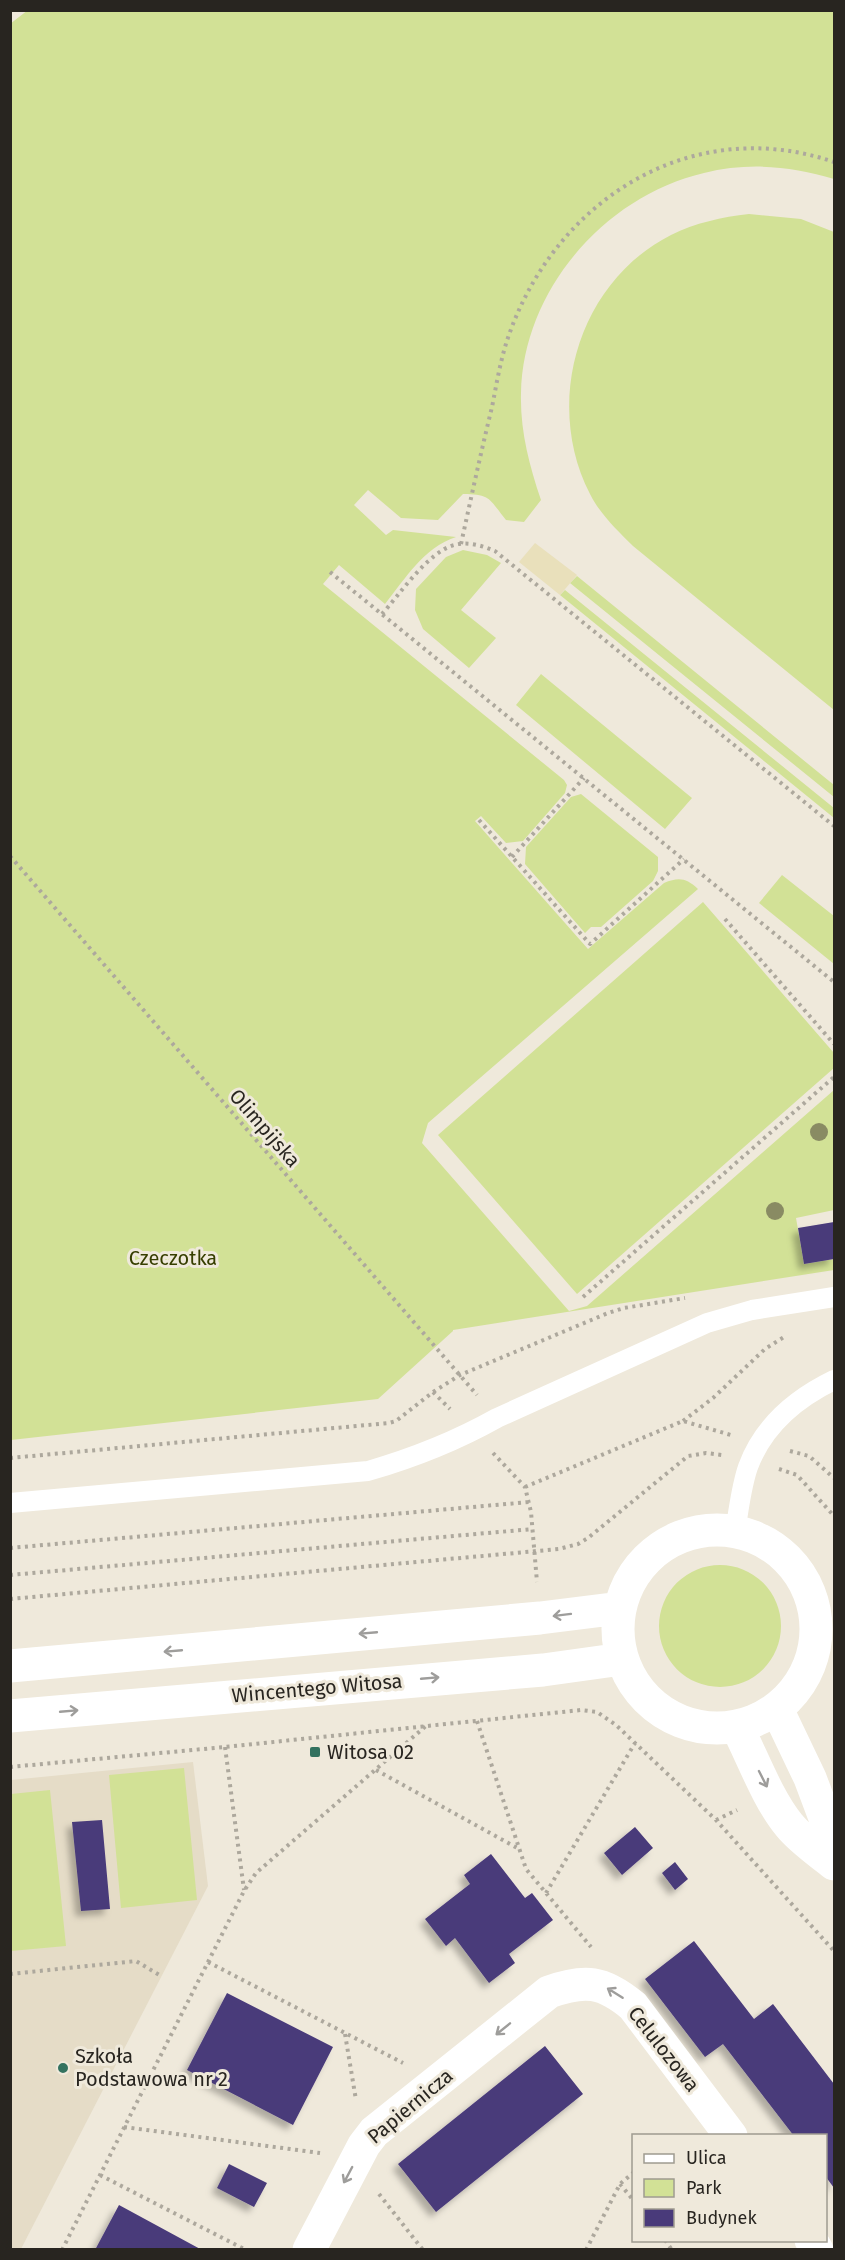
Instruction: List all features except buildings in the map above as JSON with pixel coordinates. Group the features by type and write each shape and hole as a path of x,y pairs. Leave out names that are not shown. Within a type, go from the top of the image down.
{"main road":[{"path":"704,1530 735,1531 767,1543 822,1593 817,1621 825,1646 802,1682 777,1709 758,1720 737,1727 701,1727 667,1715 640,1691 622,1659 618,1634 620,1608 631,1579 650,1556 675,1539 704,1530"},
{"path":"10,1666 540,1618 620,1608"},
{"name":"Wincentego Witosa","path":"10,1716 543,1670 622,1659"},
{"path":"777,1709 810,1778 834,1842"},
{"path":"737,1727 789,1825 834,1864"},
{"name":"Celulozowa","path":"549,1992 580,1985 600,1985 616,1992 633,2006 729,2134"},
{"name":"Papiernicza","path":"309,2250 360,2151 374,2132 549,1992"}],"lane":[{"path":"10,1503 368,1471 406,1460 473,1431 707,1323 752,1310 834,1297"},
{"path":"735,1531 750,1463 760,1443 786,1410 834,1380"}],"path":[{"path":"461,544 509,334 537,273 573,230 607,198 646,173 665,164 705,153 743,147 762,147 783,149 834,162"},
{"path":"382,614 431,558 444,549 461,544 483,546 495,551 834,826"},
{"path":"330,572 834,982"},
{"path":"512,857 584,778"},
{"path":"479,820 590,944 684,860"},
{"name":"Olimpijska","path":"10,856 497,1418"},
{"path":"724,919 834,1044"},
{"path":"584,1297 834,1077"},
{"path":"10,1458 389,1423 396,1421 433,1392 460,1375 608,1313 624,1308 694,1297"},
{"path":"525,1487 683,1421 714,1398 765,1349 794,1334"},
{"path":"433,1392 525,1487 536,1552 540,1618"},
{"path":"683,1421 809,1456 834,1478"},
{"path":"10,1599 536,1552 570,1546 588,1538 688,1456 706,1453 722,1455 797,1475 834,1516"},
{"path":"10,1548 529,1503"},
{"path":"10,1575 533,1529"},
{"path":"543,1670 546,1714"},
{"path":"10,1767 580,1710 597,1712 634,1743 716,1820 834,1951"},
{"path":"477,1721 526,1869 592,1948"},
{"path":"62,2250 255,1873 427,1725"},
{"path":"546,1893 634,1743"},
{"path":"225,1747 244,1891"},
{"path":"376,1770 519,1849"},
{"path":"10,1974 136,1962 161,1976"},
{"path":"208,1962 439,2080"},
{"path":"124,2127 360,2151 345,2034"},
{"path":"585,2250 620,2184 632,2173"},
{"path":"100,2175 246,2250"},
{"path":"620,2184 632,2200"},
{"path":"376,2191 420,2248"}],"shaded area":[{"name":"Szkoła Podstawowa nr 2","path":"193,1762 208,1886 21,2249 11,2250 11,1780"}],"green space":[{"name":"Czeczotka","path":"28,10 834,11 834,179 786,168 770,167 737,167 704,173 668,185 634,203 603,226 576,253 554,284 537,318 525,355 521,393 522,420 529,460 541,500 524,522 506,520 489,499 472,494 463,494 438,520 401,518 368,490 354,505 386,535 393,530 456,537 434,548 425,556 385,604 339,565 323,584 564,780 567,785 565,793 523,841 506,843 481,816 475,821 588,949 664,883 682,880 698,889 428,1123 422,1143 569,1311 587,1306 834,1090 834,1210 796,1218 804,1264 834,1259 834,1270 453,1330 378,1399 11,1440 10,24"},
{"path":"749,214 801,219 834,232 834,710 633,546 599,508 590,494 576,459 570,422 570,384 578,348 592,314 612,282 639,256 671,235 709,221"},
{"path":"463,550 487,555 501,563 461,610 496,638 469,668 423,629 415,610 416,589 446,557"},
{"path":"577,576 834,785 834,797 570,583"},
{"path":"565,590 834,808 834,818 560,595"},
{"path":"541,674 692,798 665,829 516,705"},
{"path":"581,794 658,857 658,871 653,881 601,927 591,927 585,933 525,864 526,847 571,797"},
{"path":"782,875 834,916 834,964 759,903"},
{"path":"703,902 834,1053 834,1068 577,1294 438,1135"},
{"path":"720,1565 743,1570 763,1583 776,1603 781,1626 776,1649 763,1669 743,1682 720,1687 697,1682 677,1669 664,1649 659,1626 664,1603 677,1583 697,1570"},
{"path":"184,1768 197,1900 121,1908 109,1775"},
{"path":"50,1790 66,1946 11,1951 11,1794"}],"sand":[{"path":"535,543 577,575 560,595 519,562"}],"place":[{"name":"Witosa 02","path":"315,1752"},
{"name":"Szkoła Podstawowa nr 2","path":"63,2068"}]}
